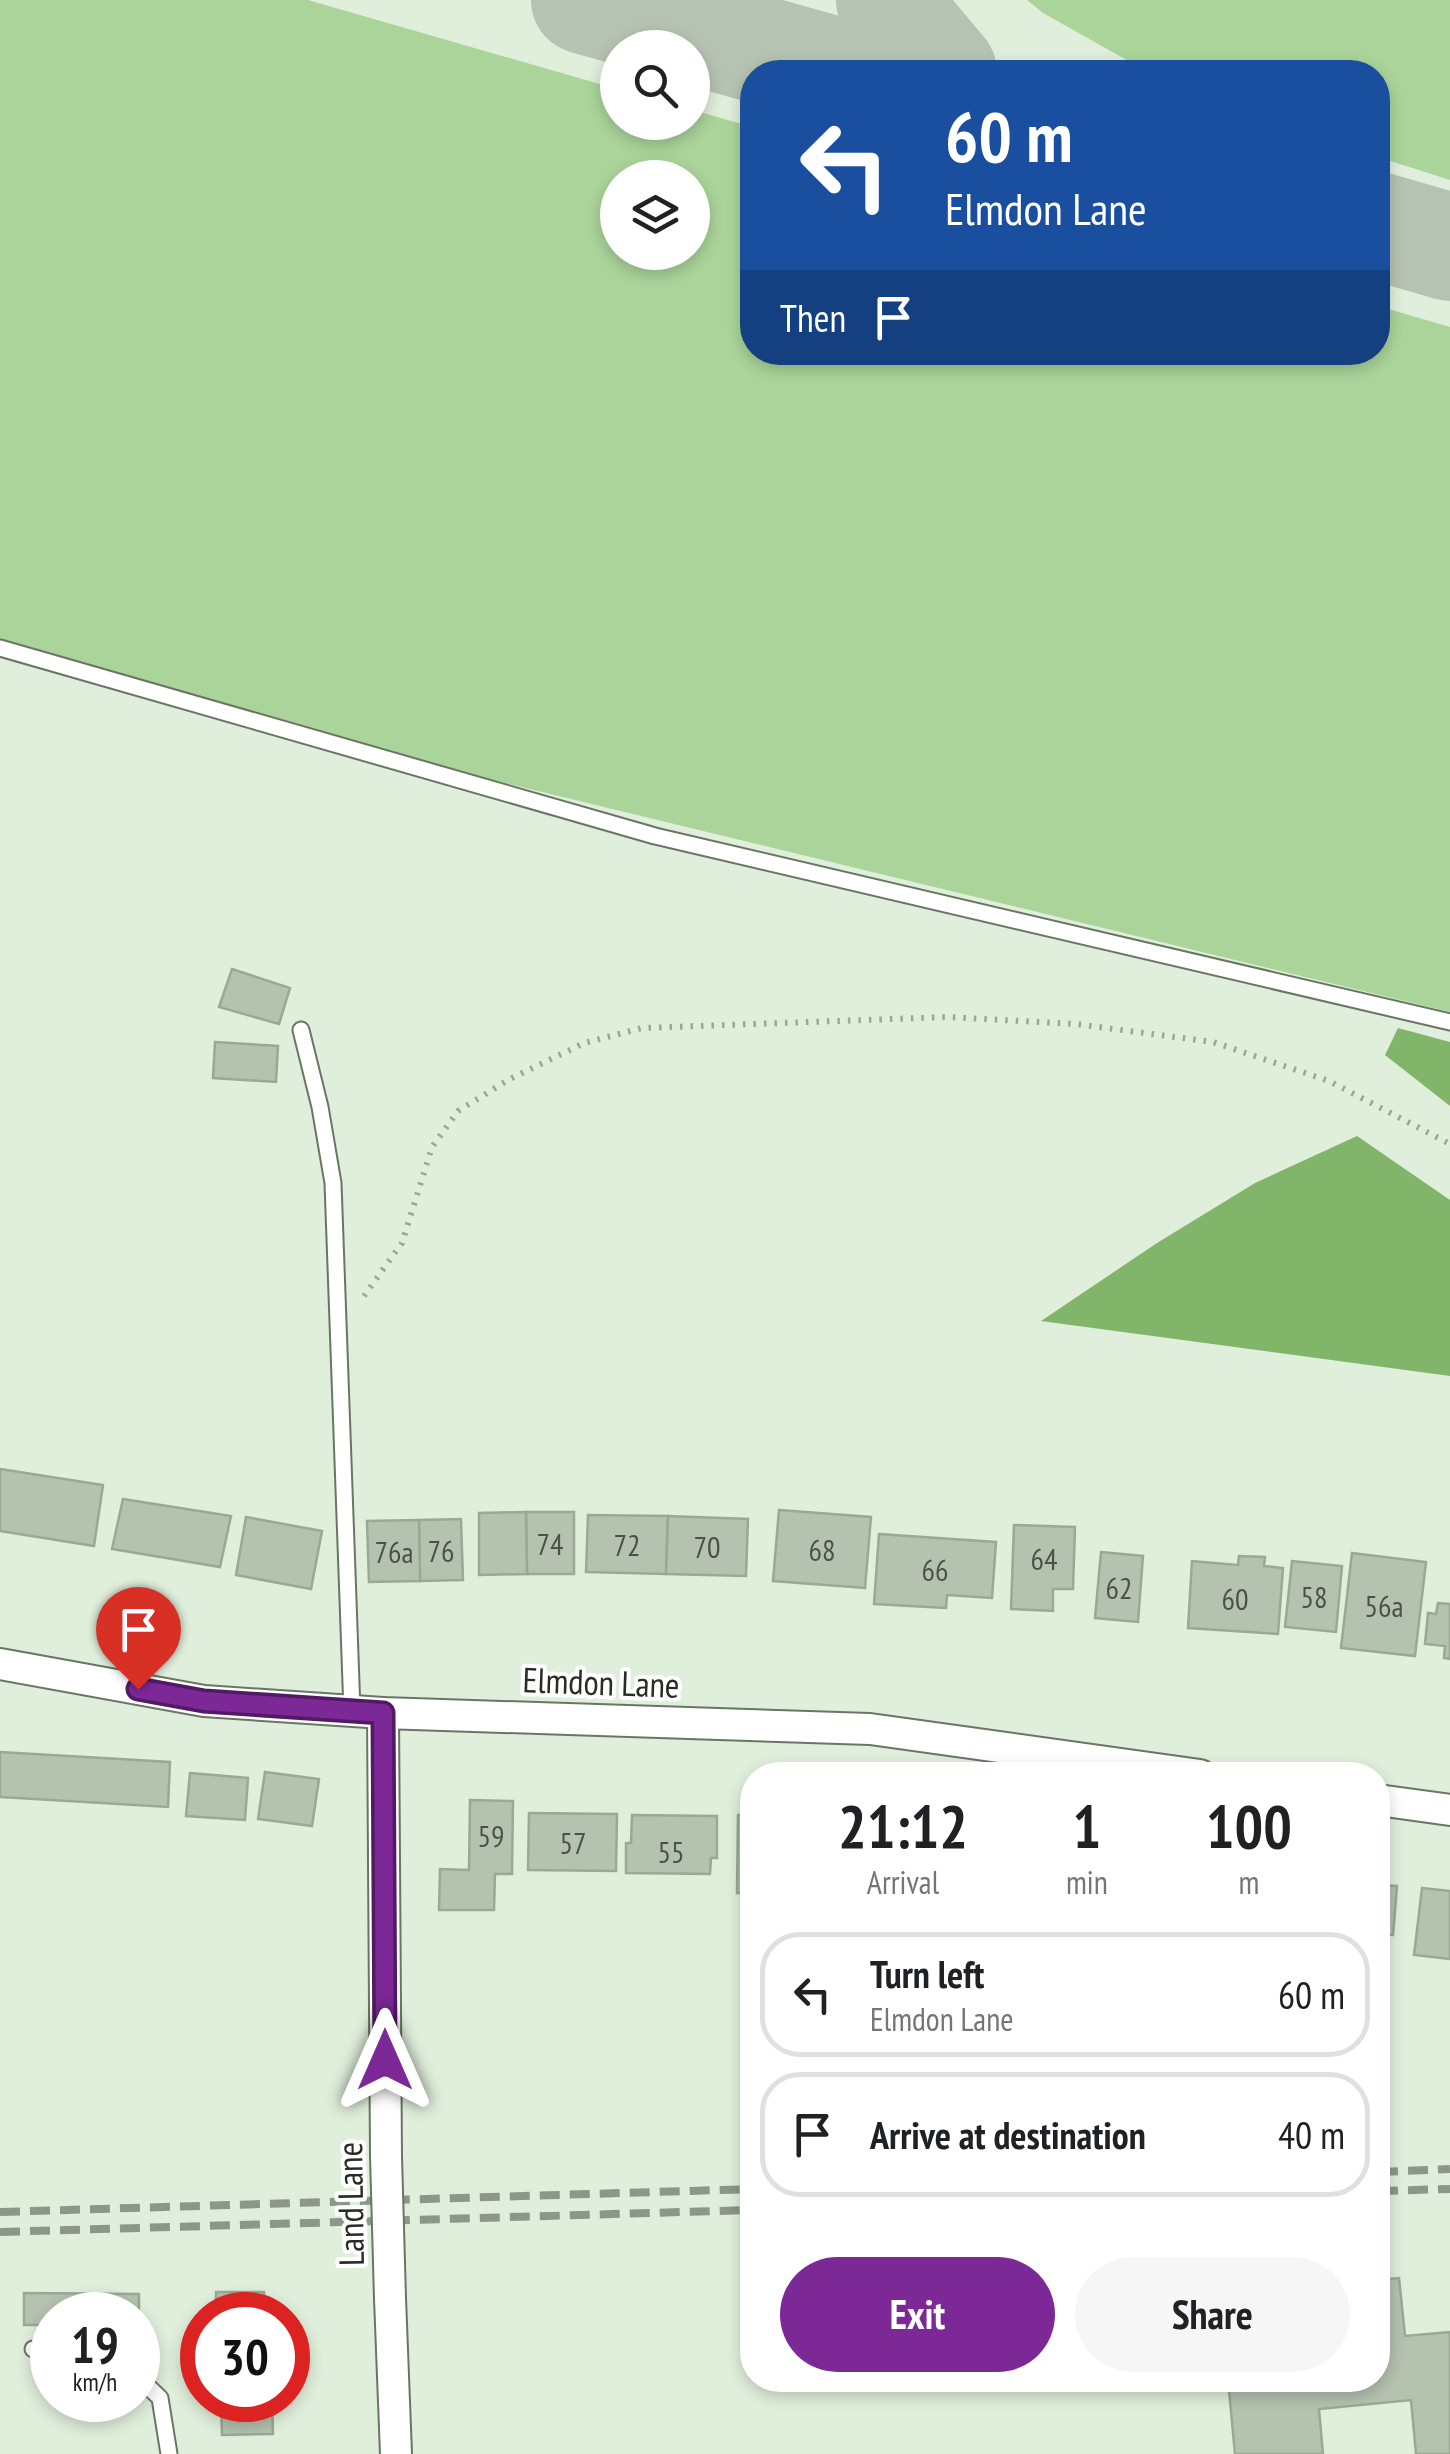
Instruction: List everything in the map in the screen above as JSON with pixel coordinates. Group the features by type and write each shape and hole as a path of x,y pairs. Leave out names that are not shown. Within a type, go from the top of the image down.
{"street":[{"name":"Elmdon Lane","path":"0,1664 204,1701 383,1713 870,1728 1109,1762"},
{"name":"Land Lane","path":"383,1713 386,2156 396,2454"},
{"path":"1390,1802 1450,1810"}],"lane":[{"path":"0,648 656,836 1450,1022"},
{"path":"301,1030 333,1183 352,1711"},
{"path":"160,2398 169,2454"}],"path":[{"path":"340,1351 350,1316 402,1243 432,1147 458,1111 508,1080 584,1043 642,1028 948,1017 1076,1024 1213,1042 1329,1081 1450,1144"}],"green space":[{"path":"0,0 308,0 600,84 600,140 710,140 710,115 740,124 740,365 1390,365 1390,310 1450,327 1450,1012 195,708 0,653"},
{"path":"1027,0 1450,0 1450,180 1390,161 1390,60 1127,60"},
{"path":"1398,1028 1450,1042 1450,1106 1385,1055"},
{"path":"1357,1136 1450,1200 1450,1376 1041,1321 1255,1183"}],"building":[{"path":"232,969 290,988 279,1024 219,1007"},
{"path":"215,1042 278,1046 276,1082 213,1078"},
{"path":"0,1469 103,1485 94,1546 0,1531"},
{"path":"123,1499 231,1516 220,1567 112,1549"},
{"path":"779,1510 871,1517 865,1588 773,1581"},
{"path":"526,1512 574,1512 574,1574 527,1574"},
{"path":"526,1512 527,1574 479,1575 479,1513"},
{"path":"588,1515 668,1516 666,1574 586,1572"},
{"path":"668,1516 748,1519 746,1576 666,1574"},
{"path":"246,1517 322,1531 311,1589 236,1575"},
{"path":"461,1519 463,1580 420,1581 419,1520"},
{"path":"419,1520 420,1581 369,1582 367,1521"},
{"path":"1014,1525 1075,1527 1073,1589 1053,1589 1053,1611 1011,1609"},
{"path":"879,1534 996,1542 992,1598 947,1595 946,1608 874,1604"},
{"path":"1101,1552 1143,1556 1138,1622 1095,1618"},
{"path":"1352,1553 1426,1562 1415,1656 1341,1648"},
{"path":"1239,1556 1265,1557 1264,1566 1283,1568 1278,1634 1188,1628 1192,1561 1238,1565"},
{"path":"1292,1561 1342,1566 1336,1632 1285,1627"},
{"path":"1438,1603 1450,1604 1450,1659 1444,1658 1445,1646 1425,1644 1428,1613 1436,1614"},
{"path":"0,1752 170,1762 168,1807 0,1797"},
{"path":"265,1772 319,1779 312,1826 258,1819"},
{"path":"190,1773 248,1778 245,1820 186,1816"},
{"path":"470,1800 513,1801 512,1874 495,1874 494,1910 439,1910 440,1869 469,1870"},
{"path":"529,1813 617,1814 616,1871 528,1870"},
{"path":"632,1815 717,1816 717,1858 711,1858 710,1874 626,1873 626,1843 631,1843"},
{"path":"738,1815 740,1815 740,1893"},
{"path":"1390,1886 1397,1886 1390,1935"},
{"path":"1422,1888 1450,1891 1450,1959 1414,1955"},
{"path":"1399,2278 1405,2336 1450,2332 1450,2454 1416,2454 1411,2400 1319,2409 1323,2454 1235,2454 1229,2392 1390,2392 1390,2279"},
{"path":"24,2293 30,2293 30,2325 24,2325"},
{"path":"222,2422 273,2422 273,2434 222,2435"}],"taxiway":[{"path":"585,0 797,60"},
{"path":"890,0 905,27 933,60"},
{"path":"1390,230 1450,247"}],"railway":[{"path":"1390,2172 1450,2169"},
{"path":"0,2212 740,2189"},
{"path":"1390,2191 1450,2189"},
{"path":"0,2232 740,2210"}],"route":[{"path":"138,1689 204,1701 383,1713 385,2060"}]}
